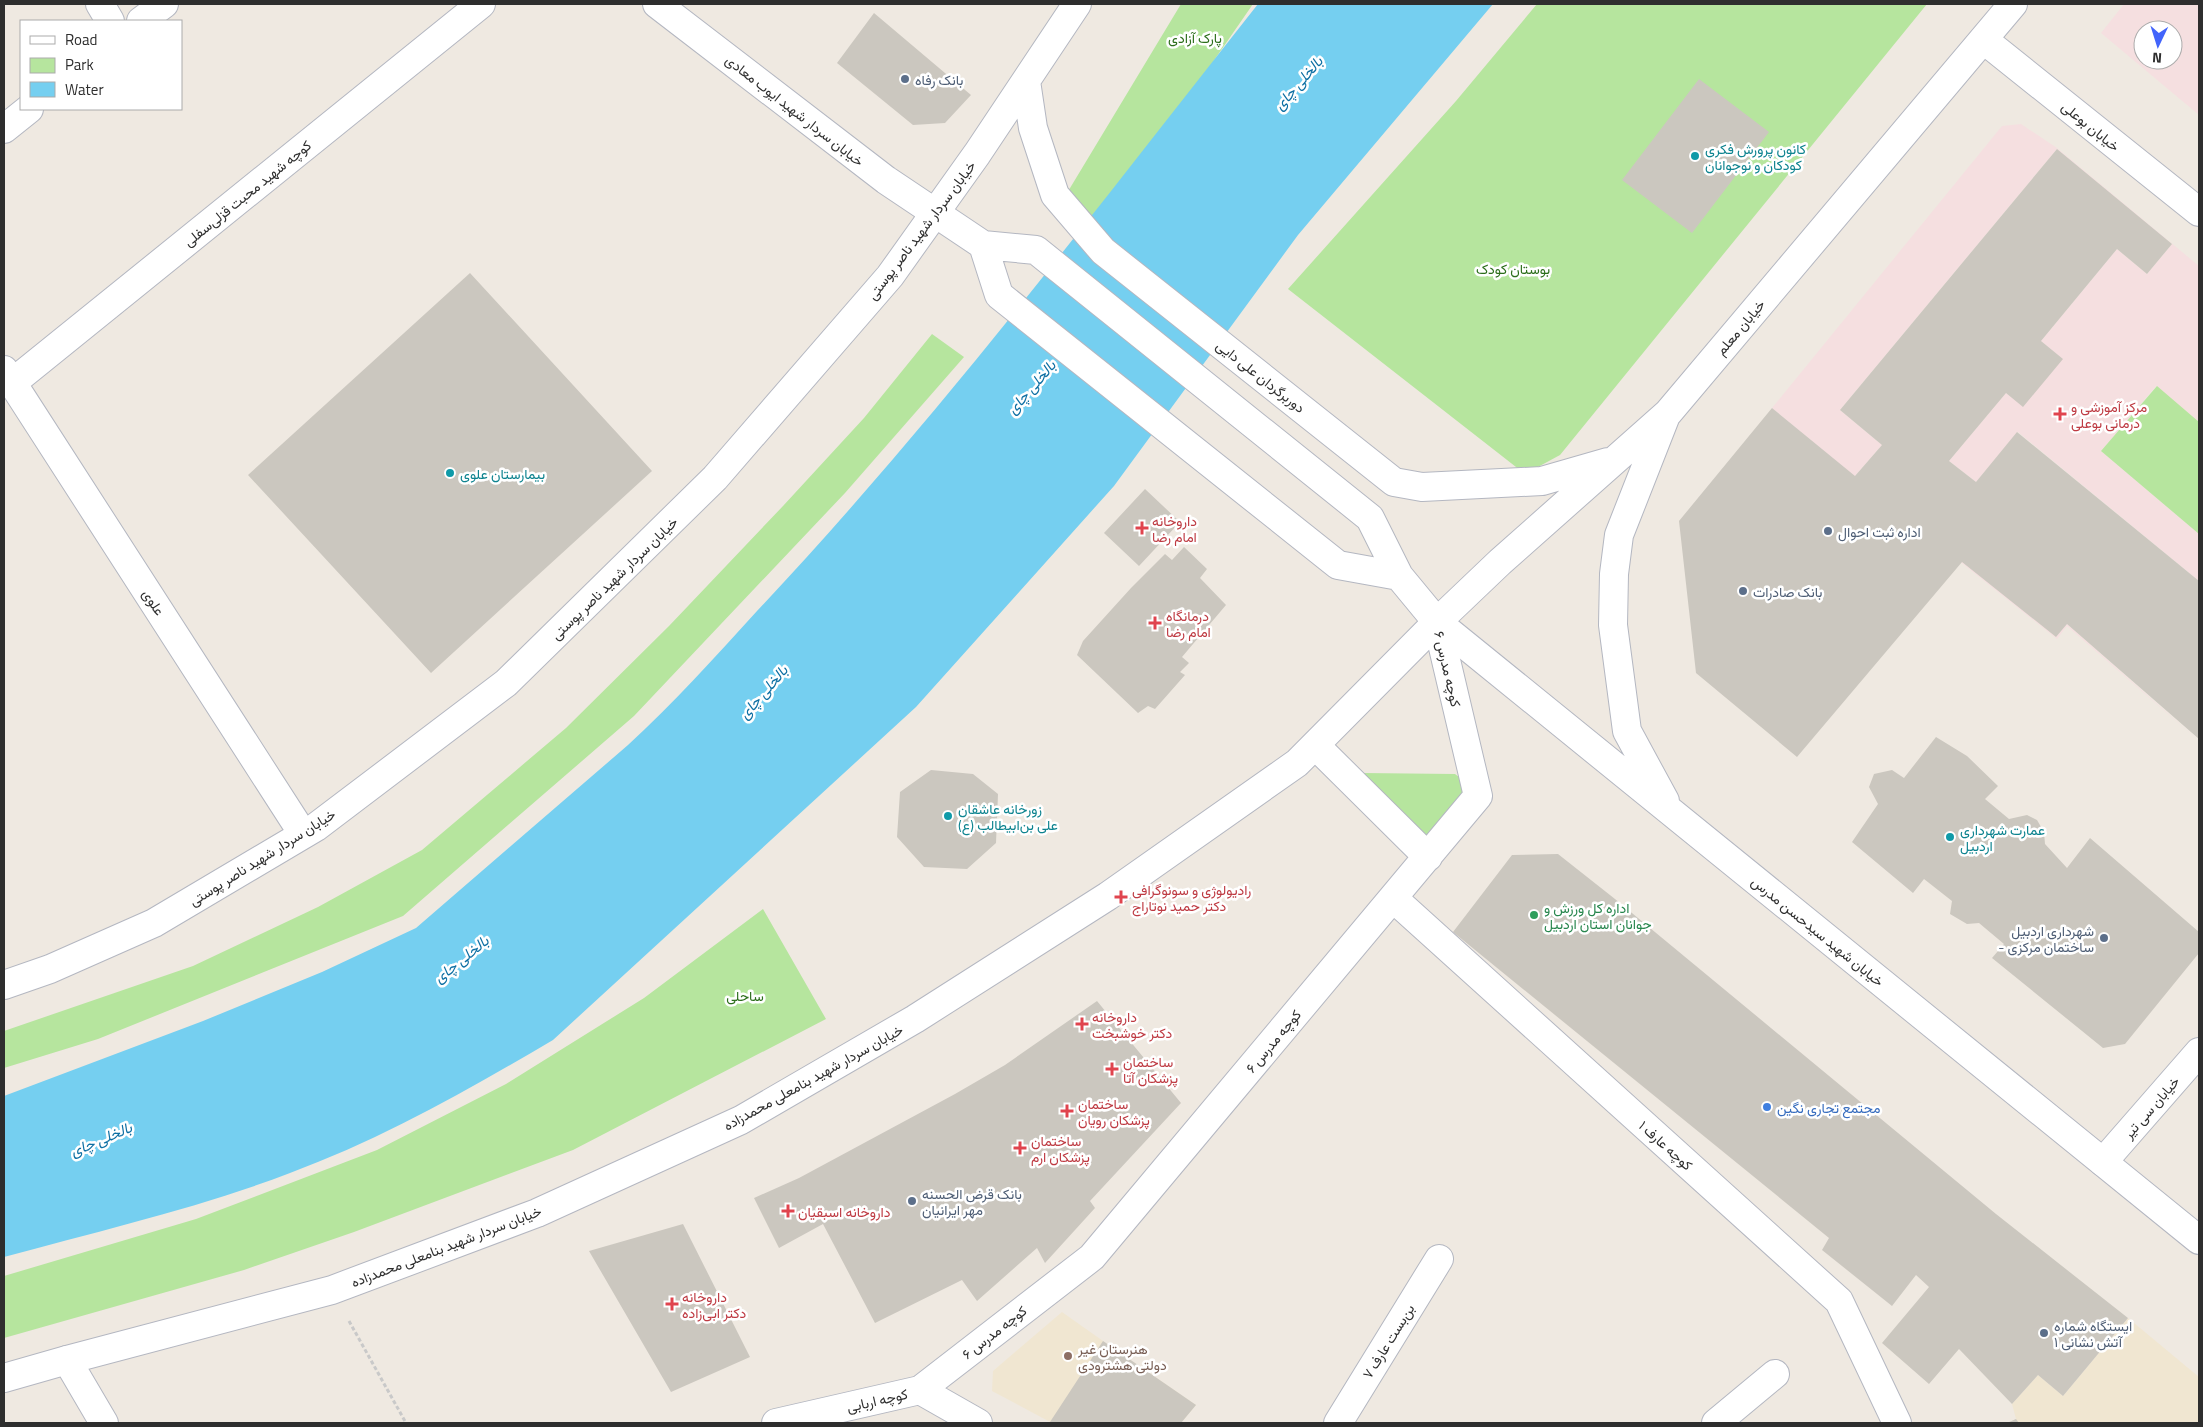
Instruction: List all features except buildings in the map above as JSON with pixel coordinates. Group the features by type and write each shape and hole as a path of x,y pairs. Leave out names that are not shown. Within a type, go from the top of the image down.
{"main road":[{"path":"100,4 109,20"},
{"path":"142,20 164,4"},
{"name":"کوچه شهید محبت قزلی‌سفلی","path":"8,376 481,4"},
{"name":"خیابان سردار شهید ایوب معادی","path":"656,4 886,180 983,245"},
{"name":"خیابان سردار شهید ناصر پوستی","path":"4,985 50,969 154,923 316,827 506,683 716,478 890,276 935,214 1077,4"},
{"name":"خیابان معلم","path":"1437,622 1500,562 1668,413 2013,4"},
{"name":"خیابان بوعلی","path":"1984,40 2199,212"},
{"name":"دوربرگردان علی دایی","path":"1026,81 1033,128 1055,195 1103,251 1394,482 1422,488 1542,481 1614,460"},
{"path":"4,129 28,110"},
{"path":"1399,576 1338,565 999,295 983,245 1036,250 1370,518 1399,576 1437,622"},
{"name":"علوی","path":"8,376 303,834"},
{"path":"1668,413 1619,535 1614,574 1613,625 1628,731 1670,811"},
{"name":"خیابان شهید سیدحسن مدرس","path":"1437,622 2199,1240"},
{"name":"خیابان سردار شهید بنامعلی محمدزاده","path":"4,1378 332,1290 537,1213 741,1120 915,1020 1108,896 1297,764 1437,622"},
{"name":"کوچه مدرس ۶","path":"920,1390 1092,1257 1478,796 1437,622"},
{"path":"1316,746 1428,857"},
{"name":"کوچه عارف ۱","path":"1393,898 1839,1301 1897,1423"},
{"name":"خیابان سی تیر","path":"2103,1162 2199,1052"},
{"name":"بن‌بست عارف ۷","path":"1338,1423 1439,1258"},
{"path":"67,1360 104,1423"},
{"path":"1716,1423 1775,1374"},
{"path":"920,1390 978,1423"},
{"name":"کوچه اربابی","path":"776,1423 920,1390"}],"path":[{"path":"332,1290 406,1423"}],"shaded area":[{"path":"2124,4 2199,4 2199,115 2145,70 2183,70 2183,20 2133,20 2133,60 2101,33"},
{"path":"2021,124 2057,148 2199,266 2199,422 2156,386 2101,451 2199,534 2199,581 2018,432 1976,482 1949,461 2006,393 2023,406 2062,359 2041,341 2117,249 2147,274 2172,244 2057,149 1840,410 1882,445 1855,476 2056,637 2067,624 2199,741 2067,626 2057,639 1854,477 1772,408 2002,126"},
{"name":"هنرستان غیر دولتی هشترودی","path":"1062,1312 1196,1405 1181,1423 1052,1423 992,1391 993,1371"},
{"path":"2128,1318 2199,1377 2199,1423 2007,1423 2016,1419 2012,1404 2038,1375 2063,1396"}],"green space":[{"name":"پارک آزادی","path":"1181,4 1253,4 1096,231 1061,203"},
{"name":"بوستان کودک","path":"1537,4 1927,4 1560,455 1525,474 1288,289 1456,101"},
{"path":"932,334 964,357 845,493 634,716 403,916 98,1039 4,1068 4,1031 193,966 318,907 422,850 566,728 669,626 864,418"},
{"path":"2157,386 2199,422 2199,534 2101,451"},
{"path":"1362,773 1455,774 1472,787 1426,841"},
{"name":"ساحلی","path":"763,909 826,1019 573,1150 354,1232 244,1270 4,1338 4,1276 196,1219 377,1150 506,1084 644,998"}],"water":[{"name":"بالخلی چای","path":"1258,4 1493,4 1298,235 1114,486 916,707 553,1040 424,1112 324,1160 220,1197 4,1257 4,1096 203,1021 322,972 416,928 628,745 710,663 824,539 888,465 1014,313"}],"place":[{"name":"بانک رفاه","path":"905,79"},
{"name":"کانون پرورش فکری کودکان و نوجوانان","path":"1695,156"},
{"name":"مرکز آموزشی و درمانی بوعلی","path":"2060,414"},
{"name":"بیمارستان علوی","path":"450,473"},
{"name":"داروخانه امام رضا","path":"1142,528"},
{"name":"اداره ثبت احوال","path":"1828,531"},
{"name":"بانک صادرات","path":"1743,591"},
{"name":"درمانگاه امام رضا","path":"1155,623"},
{"name":"زورخانه عاشقان علی بن‌ابیطالب (ع)","path":"948,816"},
{"name":"عمارت شهرداری اردبیل","path":"1950,837"},
{"name":"رادیولوژی و سونوگرافی دکتر حمید نوتاراج","path":"1121,897"},
{"name":"اداره کل ورزش و جوانان استان اردبیل","path":"1534,915"},
{"name":"شهرداری اردبیل - ساختمان مرکزی","path":"2104,938"},
{"name":"داروخانه دکتر خوشبخت","path":"1082,1024"},
{"name":"ساختمان پزشکان آتا","path":"1112,1069"},
{"name":"مجتمع تجاری نگین","path":"1767,1107"},
{"name":"ساختمان پزشکان رویان","path":"1067,1111"},
{"name":"ساختمان پزشکان ارم","path":"1020,1148"},
{"name":"بانک قرض الحسنه مهر ایرانیان","path":"912,1201"},
{"name":"داروخانه اسبقیان","path":"788,1211"},
{"name":"داروخانه دکتر ابی‌زاده","path":"672,1304"},
{"name":"ایستگاه شماره ۱ آتش نشانی","path":"2044,1333"},
{"name":"هنرستان غیر دولتی هشترودی","path":"1068,1356"}]}
